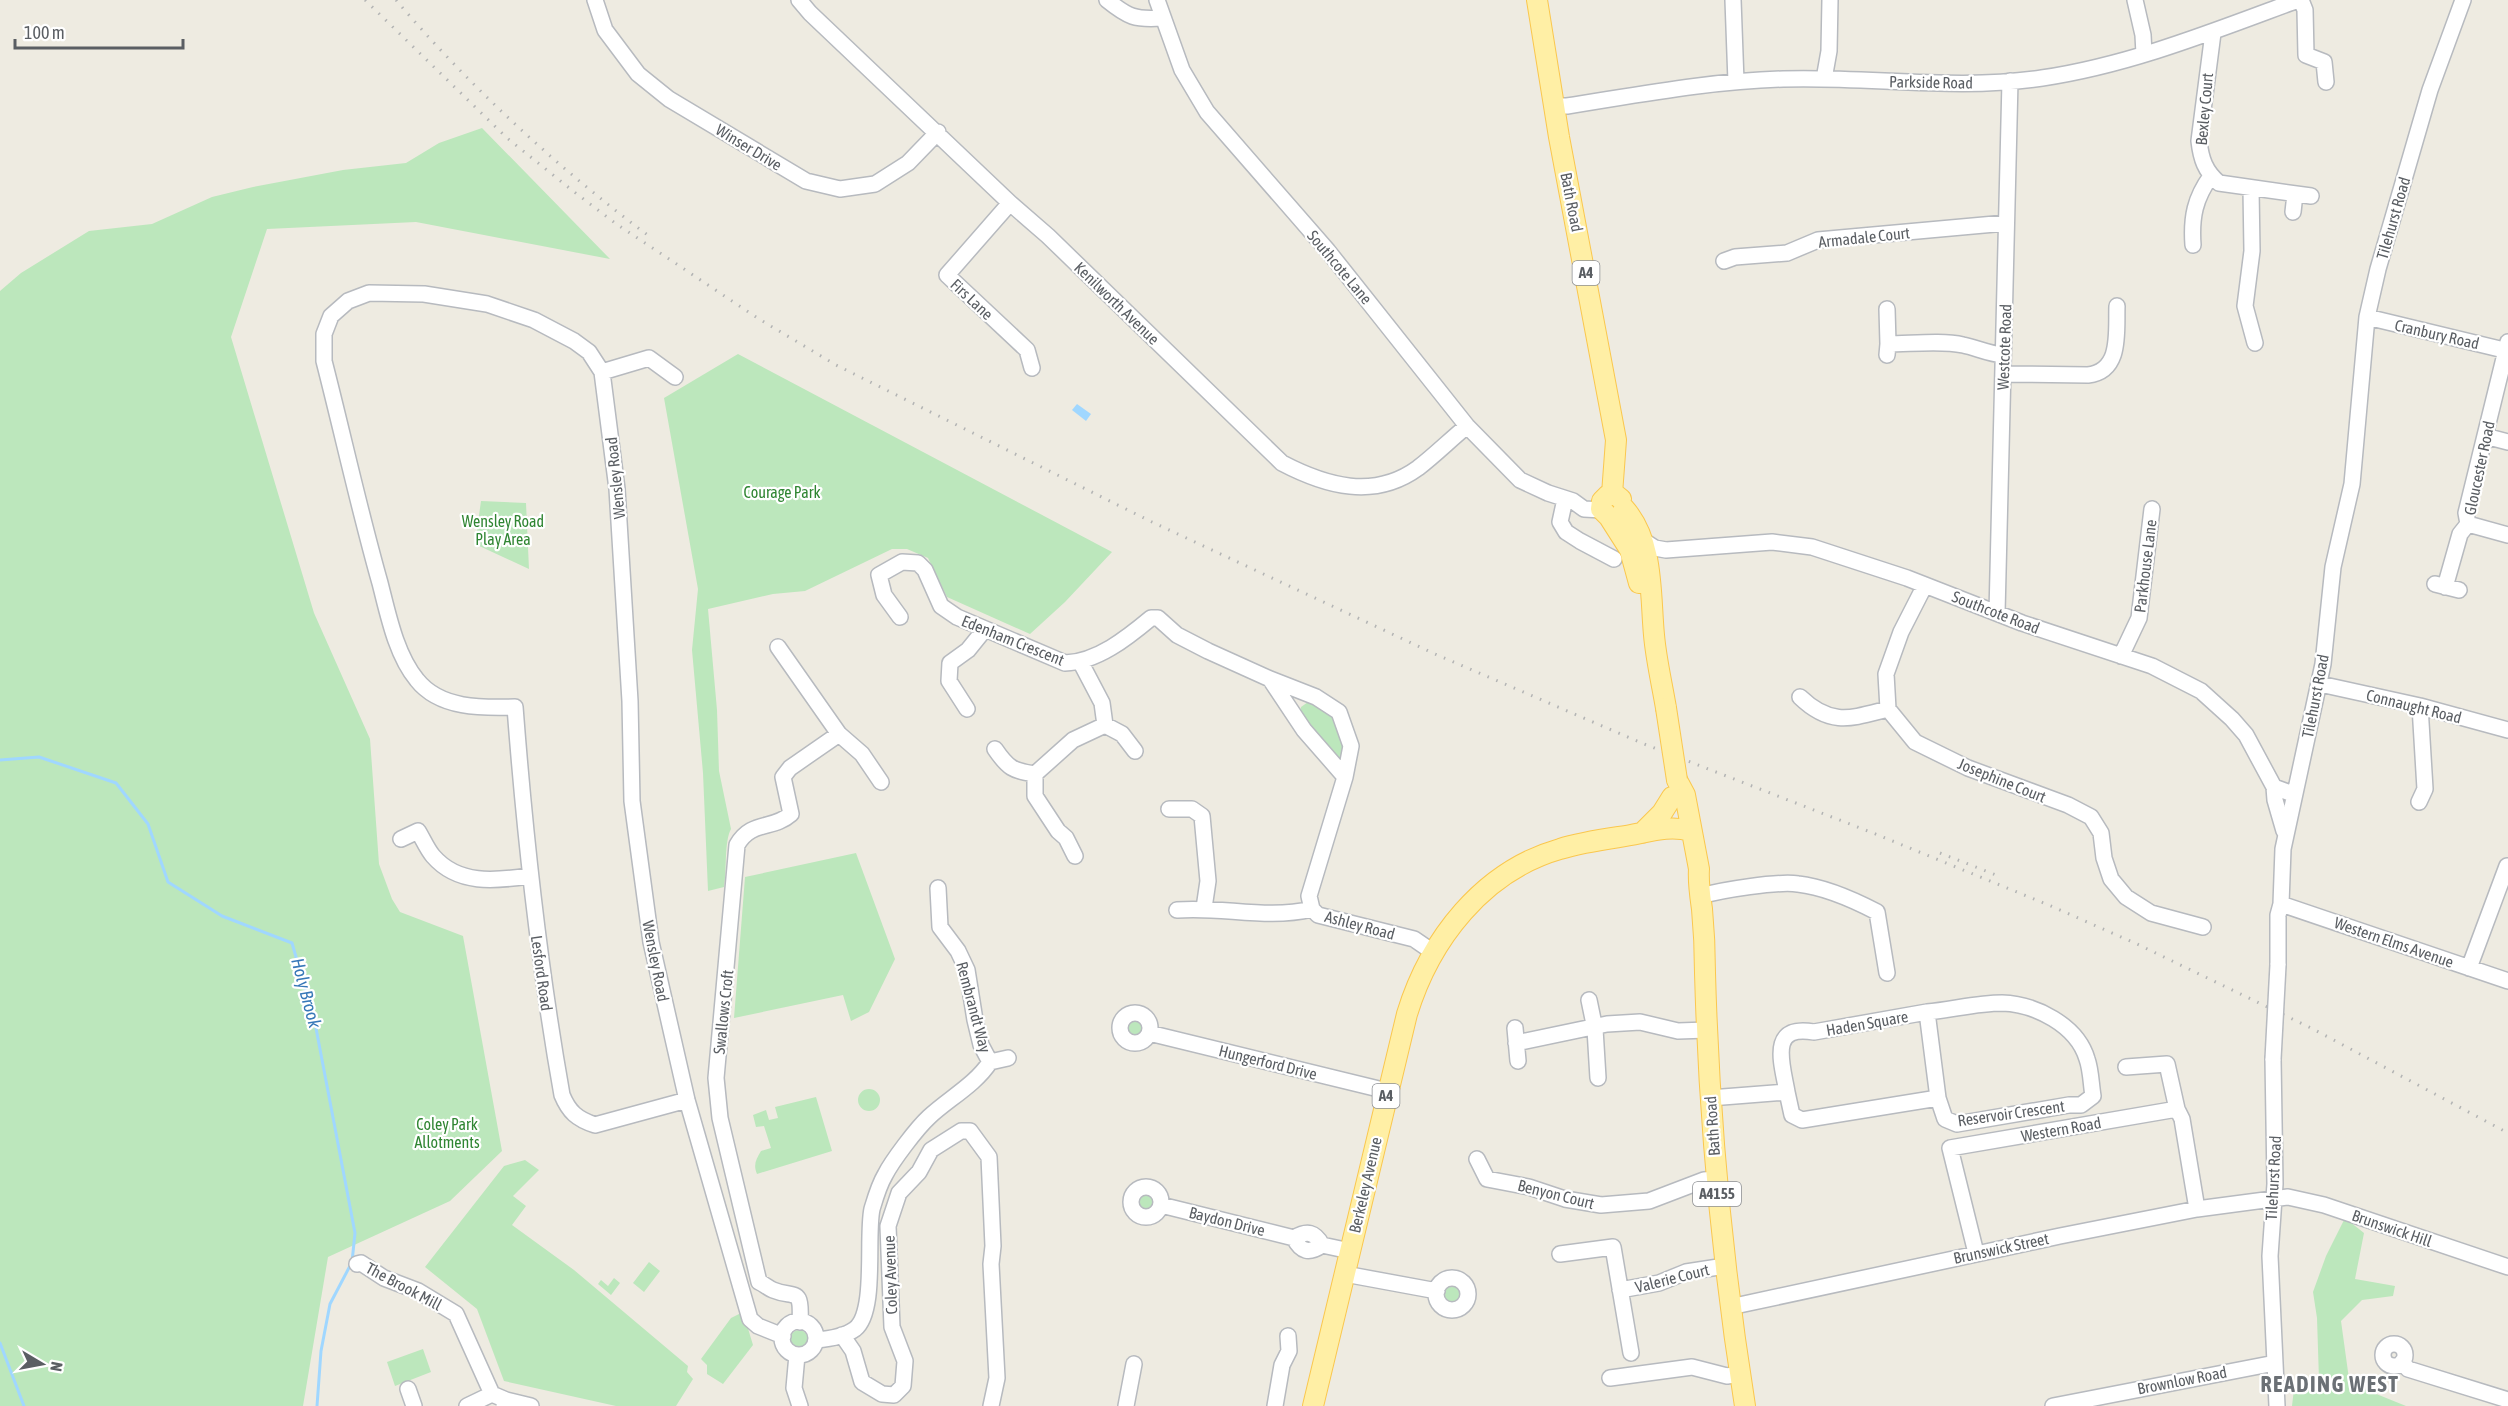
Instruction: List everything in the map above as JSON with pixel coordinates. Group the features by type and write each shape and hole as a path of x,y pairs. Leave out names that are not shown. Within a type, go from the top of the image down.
{"main road":[{"name":"Bath Road","path":"1537,0 1553,106 1616,440 1612,504 1630,550 1654,636"},
{"name":"Bath Road","path":"1612,504 1630,515 1641,539 1649,569 1654,636 1678,791 1682,832 1699,869 1705,942 1710,1098 1716,1179 1730,1307 1745,1406"},
{"path":"1634,834 1662,813 1678,791"},
{"name":"Berkeley Avenue","path":"1313,1406 1387,1091 1413,994 1433,952 1454,922 1472,902 1503,876 1536,858 1560,849 1634,834 1682,832"}],"street":[{"name":"Winser Drive","path":"594,0 605,30 638,74 669,99 806,181 840,189 875,184 908,163 938,132"},
{"name":"Kenilworth Avenue","path":"799,0 1010,203 1048,236 1282,463 1312,479 1342,486 1372,487 1418,468 1467,426"},
{"path":"1107,0 1125,15 1140,19 1162,18"},
{"name":"Southcote Lane","path":"1157,0 1182,70 1207,112 1328,251 1467,426 1520,480 1534,488 1569,500 1584,509 1612,504"},
{"path":"1732,0 1736,82"},
{"path":"1824,79 1829,51 1830,0"},
{"path":"2135,0 2143,35 2144,54"},
{"path":"2299,0 2305,10 2306,55 2324,62 2326,82"},
{"name":"Parkside Road","path":"1553,106 1567,106 1736,82 1824,79 1941,84 2040,79 2093,69 2213,33 2299,0"},
{"name":"Tilehurst Road","path":"2277,1406 2270,1256 2274,1198 2273,1059 2278,915 2281,904 2280,871 2293,794 2320,684 2333,567 2352,484 2367,317 2378,269 2430,90 2463,0"},
{"name":"Bexley Court","path":"2211,176 2200,155 2199,141 2213,33"},
{"name":"Westcote Road","path":"1997,613 2010,81"},
{"path":"2193,245 2198,194 2211,176 2219,183 2311,196"},
{"path":"2251,189 2252,251 2245,306 2255,343"},
{"path":"2293,212 2295,194"},
{"name":"Firs Lane","path":"1010,203 947,275 1027,350 1032,368"},
{"name":"Armadale Court","path":"1724,261 1735,256 1787,253 1818,240 2006,223"},
{"name":"Wensley Road","path":"515,707 479,708 447,701 426,689 417,680 402,654 384,599 349,471 324,361 324,334 331,316 348,301 369,293 424,294 487,304 534,320 574,341 589,352 602,372 617,489 630,701 632,801 651,942 687,1100 750,1319 758,1326 783,1336"},
{"path":"1887,309 1888,350 1961,344 1992,355 2003,356"},
{"path":"2003,374 2096,374 2105,369 2113,357 2120,313"},
{"name":"Cranbury Road","path":"2367,317 2507,348"},
{"name":"Gloucester Road","path":"2468,524 2465,519 2466,513 2507,348"},
{"path":"602,372 649,358 675,377"},
{"path":"2485,436 2508,442"},
{"path":"1569,500 1560,522 1566,532 1614,559"},
{"name":"Parkhouse Lane","path":"2121,656 2139,618 2152,509"},
{"path":"2446,587 2460,534 2468,524 2508,535"},
{"name":"Southcote Road","path":"1641,539 1656,548 1666,550 1772,543 1796,544 1833,552 2175,676 2214,701 2246,735 2274,787 2275,800 2285,834"},
{"path":"1649,569 1652,561 1666,550"},
{"name":"Edenham Crescent","path":"900,617 884,595 879,575 907,560 918,563 925,570 941,606 957,617 1065,663 1081,663 1127,637 1151,618 1158,618 1177,635 1270,679 1316,697 1339,712 1351,746 1345,777 1310,896 1312,909"},
{"path":"1800,698 1822,714 1848,720 1888,709 1886,674 1901,632 1925,585"},
{"path":"967,709 949,681 950,663 968,650 985,629"},
{"path":"778,647 839,734 862,754 881,782"},
{"path":"1081,663 1102,703 1105,725"},
{"path":"1270,679 1304,730 1345,777"},
{"name":"Connaught Road","path":"2320,684 2420,706 2508,730"},
{"path":"1293,713 1300,702 1316,697"},
{"path":"2419,802 2425,789 2420,706"},
{"name":"Lesford Road","path":"515,707 529,876 545,998 561,1095 567,1108 580,1120 595,1125 687,1100"},
{"name":"Josephine Court","path":"1888,709 1916,742 1968,768 2091,817 2101,833 2104,858 2112,879 2126,897 2151,912 2203,927"},
{"path":"1105,725 1122,734 1135,751"},
{"path":"1075,856 1066,838 1035,796 1035,774 1073,740 1105,725"},
{"name":"Swallows Croft","path":"800,1322 801,1308 798,1298 792,1293 774,1291 759,1282 720,1118 716,1078 738,845 743,835 753,829 783,821 791,814 783,777 790,768 839,734"},
{"path":"995,749 1005,764 1016,771 1035,774"},
{"path":"2274,787 2293,794"},
{"path":"1169,809 1192,809 1202,816 1208,881 1204,908"},
{"path":"401,839 418,831 432,855 445,867 469,878 497,880 529,876"},
{"path":"2469,968 2507,866"},
{"path":"1699,888 1716,892 1797,883 1849,898 1877,912 1887,973"},
{"name":"Rembrandt Way","path":"938,888 940,927 963,947 981,1045 990,1062"},
{"name":"Western Elms Avenue","path":"2281,904 2508,981"},
{"name":"Ashley Road","path":"1177,910 1204,908 1254,914 1312,909 1317,915 1414,939 1433,952"},
{"path":"1588,998 1595,1029 1598,1078"},
{"name":"Reservoir Crescent","path":"1927,1012 2002,1003 2031,1009 2060,1023 2071,1031 2087,1058 2092,1096 2081,1105 2069,1105 1957,1124 1945,1119 1938,1098"},
{"name":"Haden Square","path":"1927,1012 1938,1098 1802,1120 1792,1115 1787,1092 1780,1049 1782,1041 1791,1033 1802,1030 1814,1032 1927,1012"},
{"path":"1518,1061 1515,1035 1595,1029 1607,1024 1640,1022 1678,1031 1707,1030"},
{"name":"Hungerford Drive","path":"1149,1033 1387,1091"},
{"name":"Rembrandt Way","path":"842,1335 856,1329 865,1312 870,1271 872,1211 885,1175 928,1118 986,1069 990,1062 1008,1058"},
{"path":"2126,1067 2167,1064 2177,1109 2182,1119 2197,1209"},
{"path":"1710,1098 1787,1092"},
{"name":"Western Road","path":"1976,1253 1950,1148 2177,1109"},
{"name":"Coley Avenue","path":"842,1335 853,1351 862,1382 882,1394 894,1395 903,1386 905,1361 892,1327 888,1226 899,1193 919,1172 931,1150 960,1131 970,1131 989,1157 993,1246 991,1264 997,1378 991,1406"},
{"name":"Benyon Court","path":"1477,1159 1487,1179 1529,1187 1565,1199 1601,1205 1649,1201 1704,1180 1716,1179"},
{"name":"Brunswick Hill","path":"2274,1198 2288,1197 2325,1205 2508,1267"},
{"name":"Brunswick Street","path":"1730,1307 1976,1253 2197,1209 2274,1198"},
{"name":"Baydon Drive","path":"1161,1205 1294,1238 1303,1233 1311,1233 1322,1245 1350,1251"},
{"name":"Valerie Court","path":"1560,1254 1613,1247 1631,1353"},
{"name":"The Brook Mill","path":"357,1264 362,1263 384,1278 418,1292 456,1314 501,1400"},
{"name":"Valerie Court","path":"1620,1290 1659,1282 1686,1272 1725,1266"},
{"path":"1345,1274 1437,1291"},
{"path":"800,1322 806,1323 814,1330 816,1340 811,1350 796,1355 788,1350 783,1336 787,1327 800,1322"},
{"path":"816,1340 842,1335"},
{"path":"1275,1406 1282,1365 1289,1351 1288,1336"},
{"path":"796,1355 794,1388 800,1406"},
{"path":"2403,1362 2408,1369 2508,1400"},
{"name":"Brownlow Road","path":"2053,1406 2275,1363"},
{"path":"1126,1406 1134,1364"},
{"path":"1610,1378 1692,1367 1727,1376 1740,1374"},
{"path":"408,1389 414,1406"},
{"path":"467,1406 501,1400 531,1406"}],"green space":[{"name":"Coley Park Allotments","path":"482,128 610,259 416,222 267,229 231,337 314,613 370,739 379,864 392,899 400,912 463,936 502,1151 450,1201 328,1257 303,1406 0,1406 0,291 21,273 89,231 152,224 212,197 253,187 343,170 406,163 439,143"},
{"name":"Courage Park","path":"738,354 1112,552 1065,602 1030,634 947,597 928,558 907,549 892,549 805,591 773,594 708,609 717,710 719,771 731,829 727,841 724,887 708,891 703,773 692,650 698,589 664,398"},
{"name":"Wensley Road Play Area","path":"481,501 526,503 529,569 475,544"},
{"path":"1308,702 1331,711 1345,732 1343,757 1334,758 1300,715 1301,707"},
{"path":"856,853 895,959 869,1012 851,1021 843,995 734,1018 745,877"},
{"path":"1134,1018 1141,1021 1144,1028 1141,1035 1134,1038 1127,1035 1124,1028 1127,1021"},
{"path":"869,1089 877,1092 880,1100 877,1108 869,1111 861,1108 858,1100 861,1092"},
{"path":"816,1097 832,1151 757,1174 755,1165 761,1151 771,1148 764,1126 756,1127 753,1115 766,1110 769,1120 778,1118 775,1107"},
{"path":"525,1160 539,1170 513,1196 526,1206 512,1225 574,1270 688,1366 687,1372 693,1379 676,1406 616,1406 504,1381 477,1309 425,1267 504,1166"},
{"path":"1142,1193 1150,1193 1155,1198 1153,1209 1142,1211 1137,1206 1137,1198"},
{"path":"2345,1218 2364,1233 2355,1279 2395,1286 2393,1296 2362,1300 2341,1321 2349,1379 2364,1389 2406,1406 2292,1406 2294,1389 2316,1388 2319,1380 2317,1318 2313,1292 2326,1256"},
{"path":"649,1262 660,1271 644,1292 633,1283"},
{"path":"614,1278 620,1283 611,1295 598,1284 601,1280 608,1286"},
{"path":"1448,1284 1456,1284 1461,1289 1459,1300 1448,1302 1443,1297 1443,1289"},
{"path":"743,1312 753,1345 723,1384 707,1374 707,1365 701,1359 731,1318"},
{"path":"795,1330 803,1330 808,1335 806,1346 795,1348 790,1343 790,1335"},
{"path":"423,1349 431,1372 395,1386 387,1362"}],"water":[{"path":"1077,404 1091,414 1086,421 1072,410"}],"waterway":[{"name":"Holy Brook","path":"0,760 39,757 116,783 148,824 168,882 222,916 292,943 315,1023 355,1233 352,1262 330,1304 321,1351 317,1406"},
{"path":"0,1343 24,1406"}],"railway":[{"path":"365,0 507,138 573,191 615,223 759,319 836,365 1152,522 1435,654 1644,744 1873,833 2137,944 2313,1029 2508,1133"},
{"path":"396,0 453,63 516,125 582,183 649,236"},
{"path":"1940,853 1996,875"}],"district":[{"name":"READING WEST","path":"2330,1384"}]}
